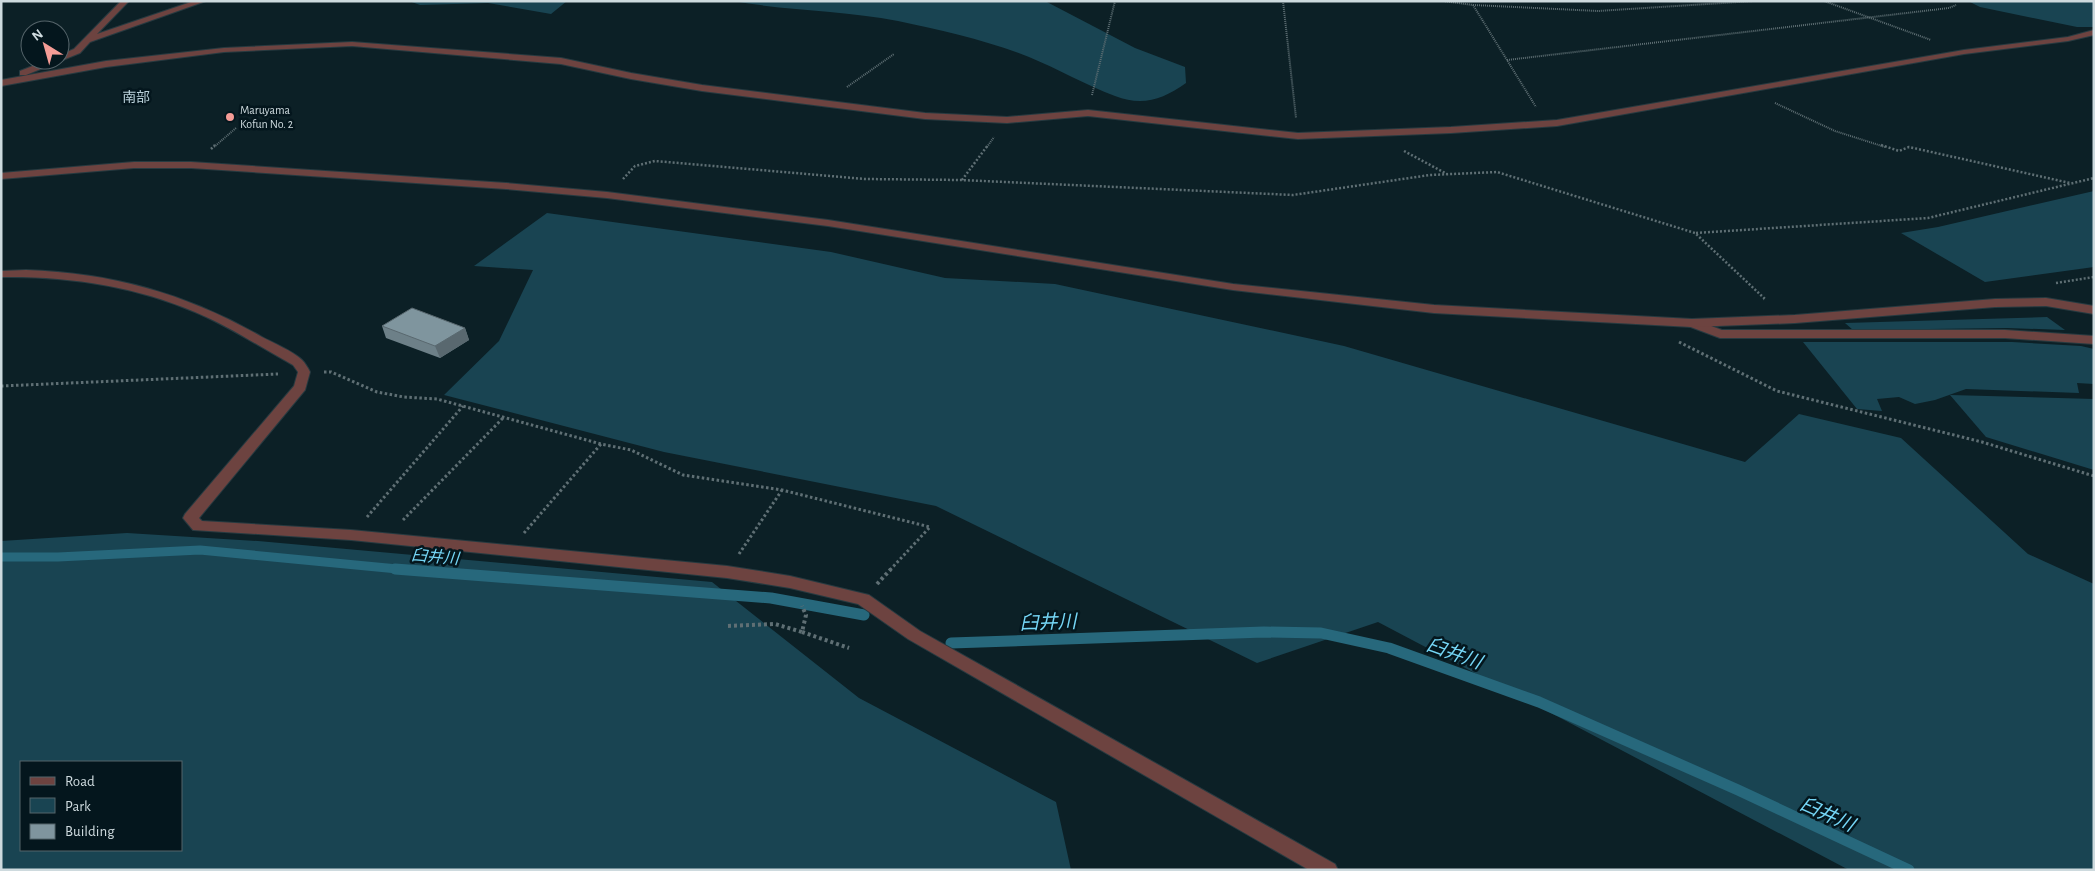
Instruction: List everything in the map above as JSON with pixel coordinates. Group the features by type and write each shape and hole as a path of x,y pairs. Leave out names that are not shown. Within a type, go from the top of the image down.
{"street":[{"path":"70,54 77,51 125,1"},
{"path":"86,41 202,1"},
{"path":"1,83 106,64 224,50 352,44 561,61 631,76 702,88 925,116 1007,120 1088,113 1298,136 1372,134 1547,124 1964,52 2068,39 2094,32"},
{"path":"1,83 32,70"},
{"path":"1,176 124,166 192,165 506,186 607,195 828,223 1233,287 1434,309 1692,323 1795,319 1995,303 2046,302 2094,310"},
{"path":"1,274 66,274 126,286 200,310 297,362 304,372 300,387 190,518 198,526 352,534 728,572 790,582 863,599 914,636 1328,870"},
{"path":"1692,323 1720,334 2005,334 2094,340"}],"path":[{"path":"1088,113 1115,1"},
{"path":"1283,1 1298,136"},
{"path":"1443,1 1473,5 1598,11 1754,1"},
{"path":"1824,1 1964,52"},
{"path":"1473,5 1547,124"},
{"path":"1507,60 1949,8 1956,5"},
{"path":"824,103 894,54"},
{"path":"1745,89 1835,131 1899,151 1909,147 2071,183"},
{"path":"961,180 1007,120"},
{"path":"1372,134 1448,174"},
{"path":"607,195 636,166 656,161 865,179 961,180 1293,195 1448,174 1496,172 1695,233 1928,218 2094,178"},
{"path":"1695,233 1765,299 1756,300"},
{"path":"1671,338 1777,392 1982,442 2094,476"},
{"path":"1,386 332,372 378,392 404,397 437,399 601,444 631,450 683,474 782,490 930,527 863,599"},
{"path":"352,534 463,406"},
{"path":"386,538 504,417"},
{"path":"509,550 601,444"},
{"path":"728,572 782,490"},
{"path":"802,632 806,615"},
{"path":"728,626 774,624 849,648"}],"green space":[{"path":"409,1 567,1 551,14 488,3 420,5"},
{"path":"733,1 1045,1 1135,48 1185,67 1186,83 1161,97 1152,100 1135,101 1115,96 1093,87 1029,57 948,32 877,17"},
{"path":"1968,1 2094,1 2094,27 2077,27 1980,7"},
{"path":"2094,191 2094,267 1985,282 1901,233 1938,227"},
{"path":"547,213 831,252 945,278 1055,284 1344,346 1745,462 1799,414 1901,438 2028,554 2094,584 2094,870 1849,870 1378,622 1257,663 936,506 664,452 444,395 499,341 533,270 474,266"},
{"path":"2047,317 2065,330 2007,328 1853,330 1845,323"},
{"path":"1803,342 2012,342 2081,346 2094,349 2094,384 2077,383 2079,393 1966,389 1935,400 1915,404 1899,397 1877,399 1882,411 1857,409"},
{"path":"1950,395 2094,399 2094,470 1986,437"},
{"path":"127,533 258,541 712,582 859,698 1056,802 1071,870 1,870 1,541"}],"building":[{"path":"412,308 465,328 435,346 382,326"}],"waterway":[{"name":"臼井川","path":"1,557 58,557 200,550 408,570"},
{"name":"臼井川","path":"395,569 771,598 864,615"},
{"name":"臼井川","path":"951,643 1264,632 1321,633 1389,648 1539,702 1738,790 1909,870"}],"place":[{"name":"Maruyama Kofun No. 2","path":"230,117"}],"district":[{"name":"南部","path":"136,98"}]}
